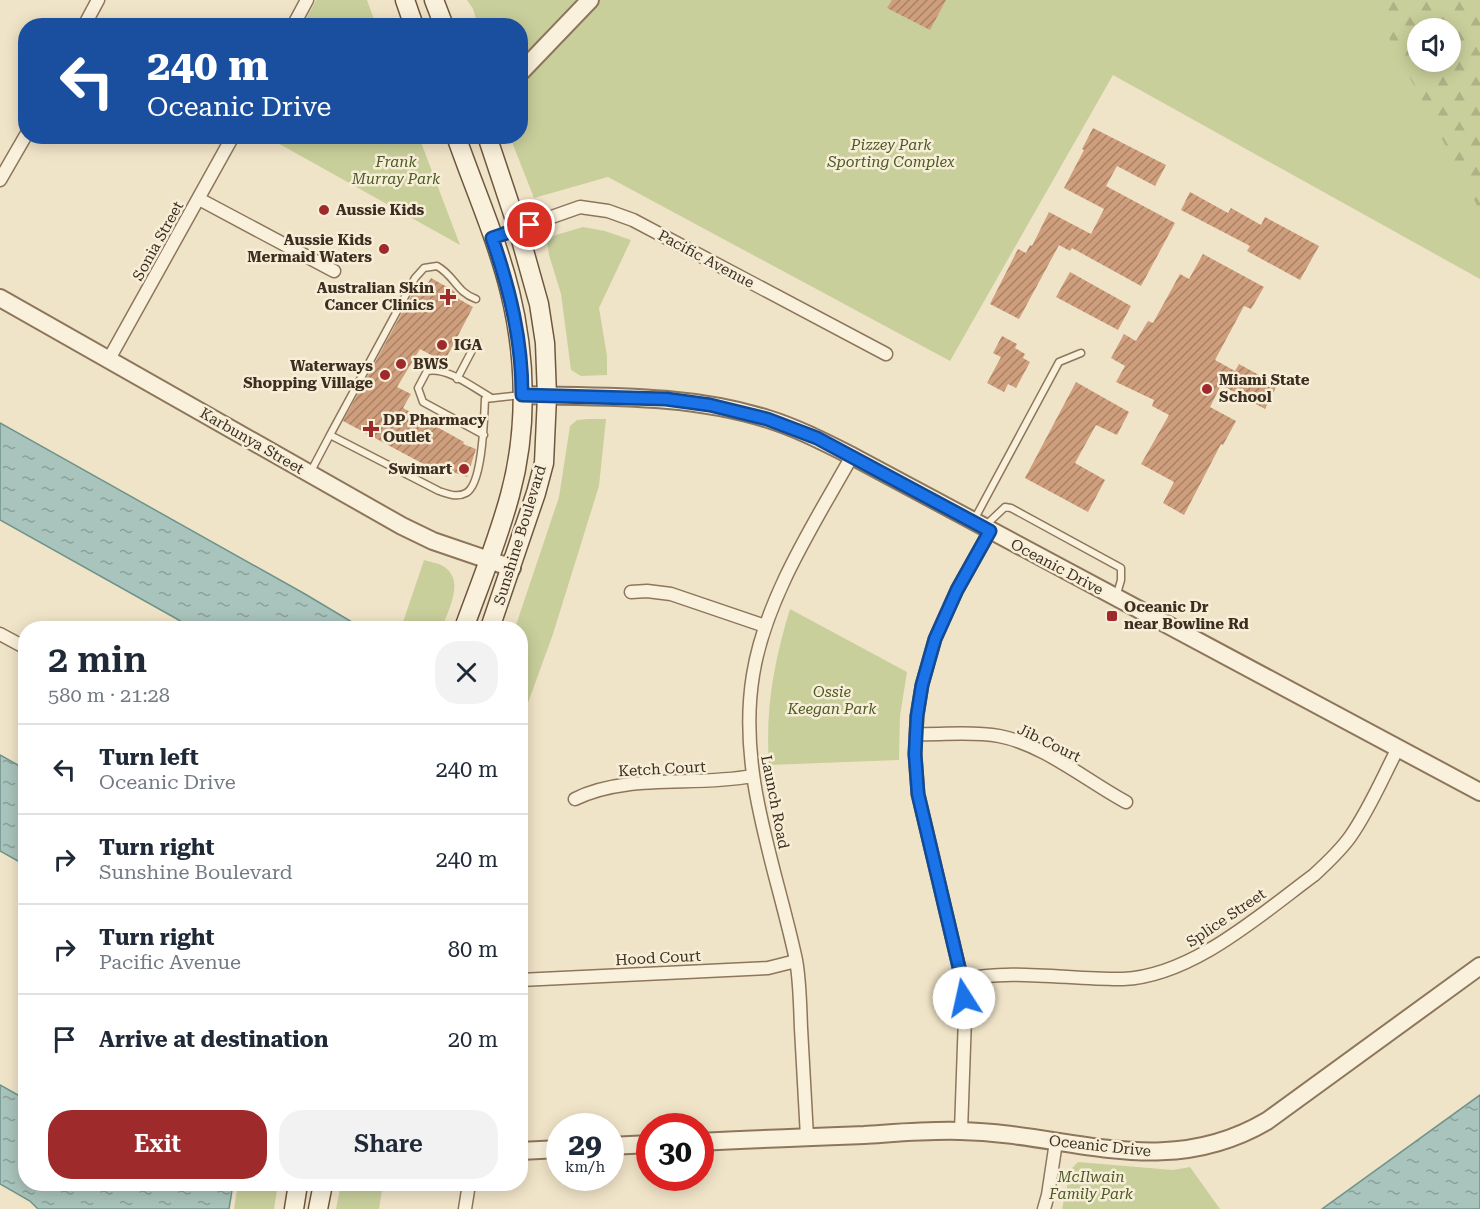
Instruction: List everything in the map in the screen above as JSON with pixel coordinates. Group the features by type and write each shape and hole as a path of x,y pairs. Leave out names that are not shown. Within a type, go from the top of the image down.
{"main road":[{"path":"405,0 411,18"},
{"path":"434,0 441,18"},
{"path":"459,144 492,238"},
{"path":"490,144 518,229"},
{"name":"Sunshine Boulevard","path":"493,621 512,568 544,463 548,396 542,318 518,229"},
{"name":"Sunshine Boulevard","path":"467,621 511,495 521,429 521,353 516,318 492,238"},
{"path":"294,1209 297,1191"},
{"path":"318,1209 321,1191"}],"street":[{"path":"88,18 98,0"},
{"path":"297,18 307,0"},
{"path":"528,65 590,0"},
{"path":"0,180 21,144"},
{"name":"Sonia Street","path":"109,359 229,144"},
{"path":"198,199 333,271"},
{"name":"Pacific Avenue","path":"492,238 580,207 614,213 633,220 886,354"},
{"name":"Karbunya Street","path":"0,298 402,526 433,541 512,568"},
{"name":"Oceanic Drive","path":"522,395 654,398 710,405 793,428 852,456 1473,789 1480,798"},
{"name":"Launch Road","path":"807,1137 800,989 796,961 752,776 748,726 753,674 765,626 788,573 852,456"},
{"path":"961,1131 965,1017 962,980 922,814 916,771 916,734 922,685 935,639 982,527"},
{"path":"631,592 671,594 765,626"},
{"path":"0,634 18,644"},
{"name":"Jib Court","path":"916,734 1000,736 1016,741 1065,765 1099,788 1126,802"},
{"name":"Splice Street","path":"962,980 994,975 1126,978 1170,968 1192,960 1223,941 1314,875 1328,862 1350,837 1397,750"},
{"name":"Ketch Court","path":"575,799 592,791 619,785 730,780 752,776"},
{"name":"Hood Court","path":"528,980 768,968 796,961"},
{"name":"Oceanic Drive","path":"714,1141 961,1131 1143,1153 1207,1147 1251,1131 1283,1110 1480,966"},
{"path":"1044,1209 1056,1142"},
{"path":"528,1151 546,1150"},
{"path":"465,1209 468,1191"}],"lane":[{"path":"310,474 415,278 424,268 438,266 449,272 464,295 476,299"},
{"path":"457,379 477,340"},
{"path":"982,527 1059,362 1081,353"},
{"path":"484,435 423,402 418,388 427,370 434,369 444,372 487,398 522,395"},
{"path":"330,435 439,491 458,496 471,490 480,461 487,398"},
{"path":"982,527 1005,507 1011,508 1121,568 1121,580 1115,598"}],"green space":[{"path":"316,0 367,0 373,18 307,18"},
{"name":"Pizzey Park Sporting Complex","path":"467,0 1480,0 1480,279 1113,75 950,361 608,177 534,198 513,144 528,144 528,18 476,18"},
{"path":"1369,0 1480,0 1480,211"},
{"name":"Frank Murray Park","path":"280,144 422,144 460,245"},
{"path":"583,227 605,231 631,240 599,308 607,356 607,375 581,376 571,370 561,294 549,255 547,241 556,235"},
{"path":"606,419 599,486 553,634 528,703 528,621 517,621 559,497 570,426 577,420"},
{"path":"424,560 441,565 450,572 454,587 445,621 403,621"},
{"name":"Ossie Keegan Park","path":"790,609 907,672 900,716 899,760 769,765 768,725 772,686 779,648"},
{"name":"McIlwain Family Park","path":"1078,1162 1173,1170 1190,1167 1220,1209 1062,1209 1071,1169"},
{"path":"237,1191 277,1191 274,1209 234,1209"},
{"path":"340,1191 382,1191 379,1209 336,1209"}],"water":[{"path":"0,423 350,621 180,621 0,520"},
{"path":"0,755 18,765 18,861 0,851"},
{"path":"0,1085 18,1095 18,1191 232,1191 229,1209 38,1209 30,1201 0,1184"},
{"path":"1480,1095 1480,1209 1322,1209"}],"building":[{"path":"892,0 946,0 930,30 887,8"},
{"path":"1093,128 1166,165 1155,186 1117,166 1106,186 1175,223 1141,286 1072,248 1070,251 1059,245 1019,319 990,304 1018,249 1026,253 1030,245 1032,246 1049,212 1091,234 1104,209 1064,188"},
{"path":"1190,192 1228,213 1231,208 1261,225 1265,217 1319,246 1300,280 1247,251 1250,246 1181,210"},
{"path":"1203,254 1264,287 1251,309 1244,306 1215,360 1235,371 1239,364 1277,385 1265,409 1221,385 1210,407 1236,421 1223,445 1221,444 1184,515 1163,503 1174,482 1141,464 1169,415 1152,406 1154,400 1116,382 1125,366 1111,358 1124,334 1136,341 1148,321 1153,323 1180,274 1189,279"},
{"path":"1070,272 1131,306 1118,330 1056,297"},
{"name":"Waterways Shopping Village","path":"431,278 454,291 457,298 473,307 444,362 420,349 397,387 411,394 403,408 464,442 463,444 476,449 467,477 433,465 431,468 343,421 415,289 422,293"},
{"path":"1002,336 1017,344 1015,348 1025,354 1023,358 1030,362 1016,388 1008,384 1004,392 987,383 1001,357 993,353"},
{"path":"1076,382 1129,412 1117,435 1096,425 1075,463 1105,480 1088,512 1025,478"}],"place":[{"name":"Aussie Kids","path":"324,210"},
{"name":"Aussie Kids Mermaid Waters","path":"384,249"},
{"name":"Australian Skin Cancer Clinics","path":"448,297"},
{"name":"IGA","path":"442,345"},
{"name":"BWS","path":"401,364"},
{"name":"Waterways Shopping Village","path":"385,375"},
{"name":"Miami State School","path":"1207,389"},
{"name":"DP Pharmacy Outlet","path":"371,429"},
{"name":"Swimart","path":"464,469"},
{"name":"Oceanic Dr near Bowline Rd","path":"1112,616"}],"route":[{"path":"530,225 492,238 505,274 516,318 520,344 522,395 666,399 710,405 767,419 817,438 990,531 944,616 928,660 917,716 915,754 918,794 962,980 964,998"}]}
